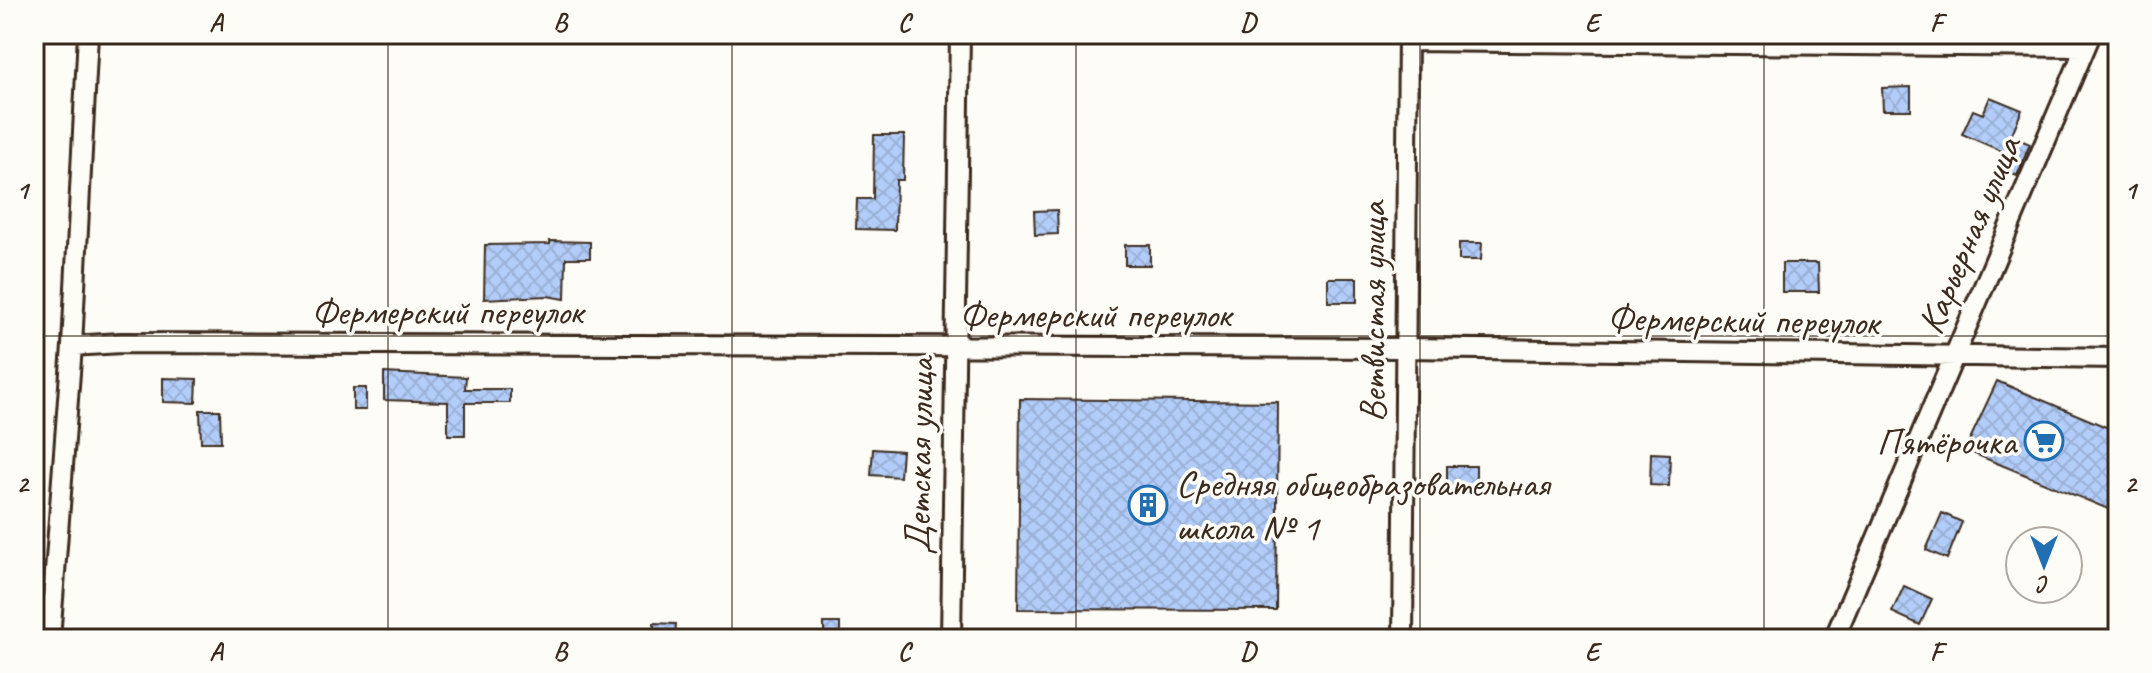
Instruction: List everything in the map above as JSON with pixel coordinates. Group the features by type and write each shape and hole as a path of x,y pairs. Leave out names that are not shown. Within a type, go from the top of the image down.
{"street":[{"path":"50,639 72,346 88,34"},
{"name":"Детская улица","path":"951,639 960,34"},
{"path":"1408,37 2088,41"},
{"name":"Ветвистая улица","path":"1403,639 1408,37"},
{"name":"Карьерная улица","path":"1834,639 2088,41"},
{"name":"Фермерский переулок","path":"72,346 136,343 1406,348 2118,358"}],"building":[{"path":"1911,87 1911,110 1883,110 1882,88"},
{"path":"1990,97 2022,110 2011,136 2030,144 2017,176 1997,168 2004,152 1962,134 1973,110 1983,114"},
{"path":"874,135 904,135 903,180 896,180 895,230 856,229 857,199 873,199"},
{"path":"1057,210 1058,234 1035,235 1034,211"},
{"path":"550,241 590,242 590,258 566,258 565,299 547,296 484,299 485,245 550,244"},
{"path":"1459,243 1482,243 1481,260 1459,260"},
{"path":"1125,245 1150,245 1150,265 1125,265"},
{"path":"1782,263 1818,263 1819,292 1782,292"},
{"path":"1328,278 1357,278 1357,302 1328,302"},
{"path":"384,373 466,377 465,389 510,389 510,403 465,403 465,435 448,435 448,402 384,400"},
{"path":"163,378 197,379 196,403 163,402"},
{"name":"Пятёрочка","path":"1997,381 2118,432 2118,485 2108,509 1965,450"},
{"path":"353,388 366,388 366,410 353,410"},
{"name":"Средняя общеобразовательная школа № 1","path":"1020,399 1278,402 1276,610 1018,609"},
{"path":"200,410 220,410 221,442 201,442"},
{"path":"873,449 902,451 900,477 871,475"},
{"path":"1651,453 1670,454 1669,486 1650,485"},
{"path":"1447,466 1476,466 1476,492 1447,492"},
{"path":"1942,513 1962,522 1947,559 1926,550"},
{"path":"1904,586 1932,599 1920,625 1892,612"},
{"path":"654,623 676,624 675,639 654,639"},
{"path":"824,623 840,623 840,639 824,639"}],"place":[{"name":"Пятёрочка","path":"2044,441"},
{"name":"Средняя общеобразовательная школа № 1","path":"1148,505"}]}
